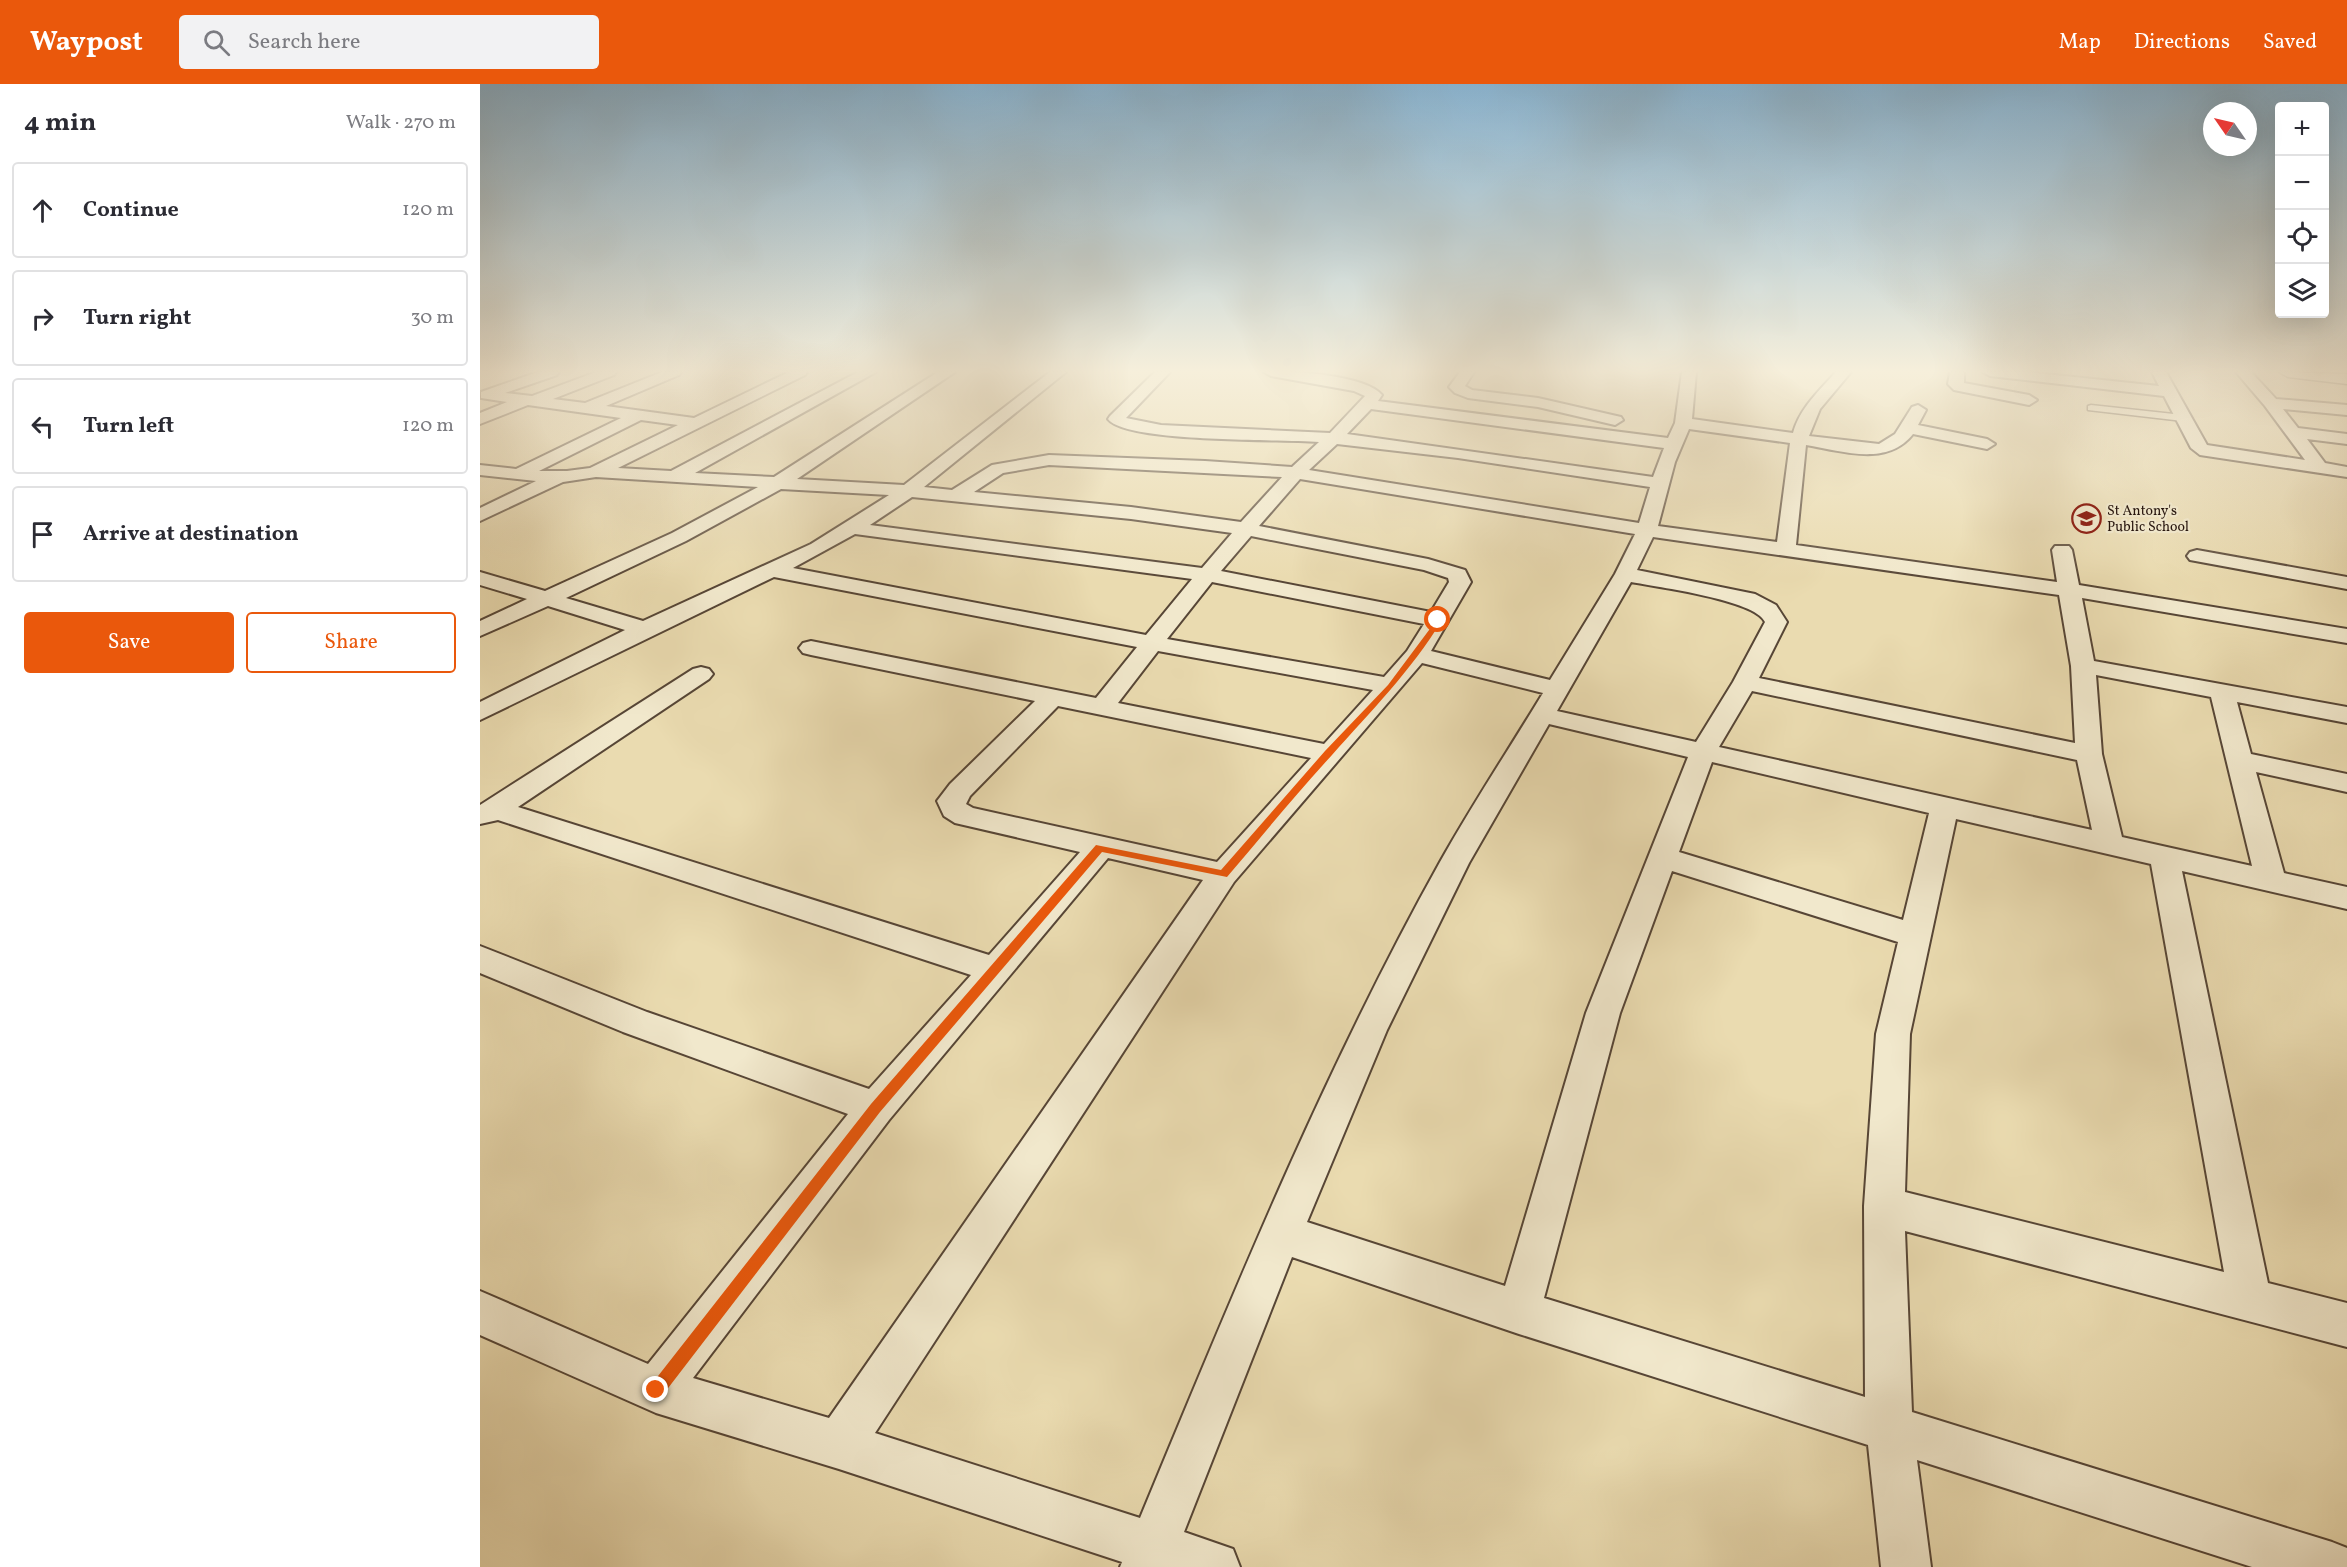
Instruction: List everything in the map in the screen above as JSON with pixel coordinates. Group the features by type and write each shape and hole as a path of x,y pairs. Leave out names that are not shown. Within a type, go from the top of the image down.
{"street":[{"path":"519,474 586,441"},
{"path":"480,470 557,478 579,477 596,472 660,441"},
{"path":"675,476 740,441"},
{"path":"480,629 650,551 781,482 843,441"},
{"path":"480,712 645,629 772,570 852,528 908,491 971,441"},
{"path":"1102,707 1246,529 1296,473 1330,441"},
{"path":"1356,441 1660,483"},
{"path":"1149,1556 1241,1327 1370,1030 1454,863 1625,574 1647,530 1660,483 1676,441"},
{"path":"1786,549 1799,441"},
{"path":"1814,441 1874,450 1886,450 1898,441"},
{"path":"1973,441 1987,444"},
{"path":"2196,441 2200,448 2206,451 2347,472"},
{"path":"2300,441 2319,468"},
{"path":"957,495 998,469 1048,460 1206,466 1296,473 1647,530 2071,590 2347,636"},
{"path":"596,472 908,491 1131,513 1246,529 1449,570 1458,574 1460,582 1417,656 1328,753 1223,874 839,1444"},
{"path":"480,515 557,478"},
{"path":"852,528 1207,575 1438,620"},
{"path":"2062,550 2083,666 2089,754 2109,844"},
{"path":"2197,556 2347,583"},
{"path":"772,570 1152,644 1391,686"},
{"path":"1519,1312 1603,1013 1703,752 1745,682 1776,622 1773,613 1763,605 1747,599 1625,574"},
{"path":"480,578 645,629"},
{"path":"811,648 1328,753"},
{"path":"1417,656 1703,752 2347,898"},
{"path":"2083,666 2347,715"},
{"path":"487,814 701,674"},
{"path":"1745,682 2089,754"},
{"path":"2222,692 2271,881"},
{"path":"1052,698 951,801 954,810 965,816 1223,874"},
{"path":"2238,760 2347,783"},
{"path":"1906,1567 1889,1427 1884,1206 1893,1034 1945,806"},
{"path":"487,814 996,970"},
{"path":"656,1390 876,1108 1100,848"},
{"path":"2163,856 2250,1299"},
{"path":"1662,857 1916,936"},
{"path":"480,959 635,1022 876,1108"},
{"path":"1884,1206 2347,1325"},
{"path":"1282,1234 1519,1312 2332,1567"},
{"path":"480,1313 656,1390 839,1444 1149,1556 1215,1567"}],"place":[{"name":"St Antony's Public School","path":"2086,519"}],"route":[{"path":"656,1390 876,1108 1100,848 1223,874 1328,753 1417,656 1438,620"}]}
